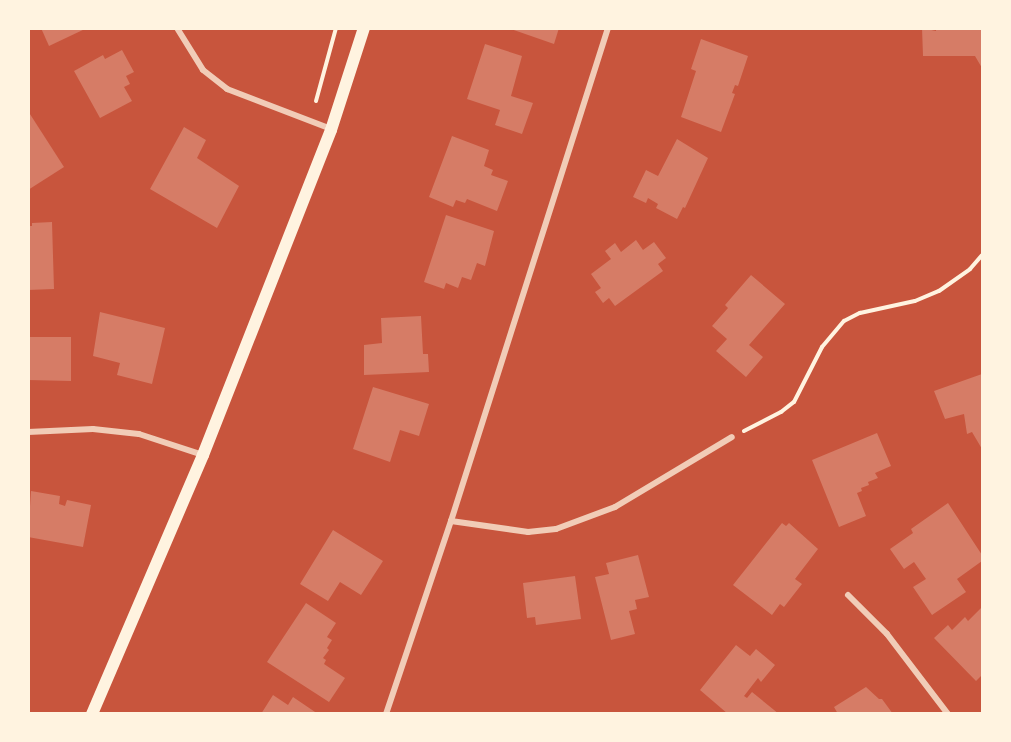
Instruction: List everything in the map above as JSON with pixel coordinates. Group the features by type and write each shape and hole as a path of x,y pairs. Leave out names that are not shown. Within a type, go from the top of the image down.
{"main road":[{"path":"92,714 203,455 332,130 364,28"}],"street":[{"path":"177,28 203,70 227,89 332,130"},
{"path":"386,714 451,521 608,28"},
{"path":"28,432 93,429 139,434 203,455"},
{"path":"451,521 528,532 556,530 615,507 732,437"},
{"path":"848,595 887,634 948,714"}],"path":[{"path":"316,100 336,28"},
{"path":"732,437 781,412 794,402 822,346 844,321 860,313 915,301 939,291 970,269 982,255"}],"building":[{"path":"41,28 87,28 49,46"},
{"path":"508,28 559,28 554,44"},
{"path":"922,28 936,31 936,28 982,28 982,68 975,56 923,56"},
{"path":"701,39 748,56 738,86 735,85 732,93 735,94 721,132 681,117 696,71 691,69"},
{"path":"485,44 522,56 511,96 533,103 522,134 495,125 500,110 467,99"},
{"path":"122,50 134,72 126,76 130,84 124,87 132,101 100,118 74,71 103,55 105,59"},
{"path":"28,111 64,167 28,190"},
{"path":"184,127 206,140 197,158 239,186 217,228 150,189"},
{"path":"452,136 489,150 484,166 493,170 491,175 508,181 497,211 467,199 465,203 456,200 453,207 429,197"},
{"path":"677,139 708,158 685,208 683,207 677,219 656,208 658,204 648,198 646,203 633,197 646,170 658,176"},
{"path":"446,215 494,231 485,266 477,263 471,280 462,277 458,288 446,283 444,289 424,282"},
{"path":"52,222 54,289 28,290 28,226 32,226 32,223"},
{"path":"636,240 643,250 654,242 666,258 658,264 663,271 615,306 609,298 603,303 595,292 601,288 591,274 611,259 605,251 615,243 621,252"},
{"path":"751,275 785,304 749,345 763,357 746,377 716,351 727,339 712,326 728,308 725,305"},
{"path":"100,312 165,328 152,384 117,375 120,363 93,356"},
{"path":"421,316 423,354 428,354 429,372 364,375 364,345 382,343 381,318"},
{"path":"28,337 71,337 71,381 28,380"},
{"path":"982,374 982,449 972,432 967,434 964,414 945,419 934,391"},
{"path":"373,387 429,404 419,436 400,430 390,462 353,449"},
{"path":"877,433 891,466 875,473 878,478 868,482 869,485 861,488 862,491 857,493 866,516 839,527 812,460"},
{"path":"31,491 60,496 59,504 65,506 67,500 91,505 83,547 28,537"},
{"path":"948,503 982,555 982,561 957,579 966,592 932,615 913,587 926,579 914,562 904,569 890,549 913,533 911,529"},
{"path":"782,523 786,526 789,523 818,549 795,579 802,584 784,607 780,604 772,615 733,585"},
{"path":"333,530 383,561 361,595 340,582 328,601 300,584"},
{"path":"638,555 649,597 635,600 637,609 629,611 635,634 611,640 595,577 609,574 606,563"},
{"path":"575,576 581,619 536,625 535,617 527,618 523,583"},
{"path":"306,603 336,623 327,637 332,640 323,658 326,660 324,664 345,678 329,702 267,662"},
{"path":"982,607 982,675 976,681 934,638 948,625 952,630 965,617 968,621"},
{"path":"736,645 750,656 756,649 775,665 761,682 758,678 744,696 747,698 752,692 779,714 728,714 700,690"},
{"path":"866,687 882,699 893,714 838,714 834,707"},
{"path":"273,695 288,705 293,697 318,714 261,714"}]}
